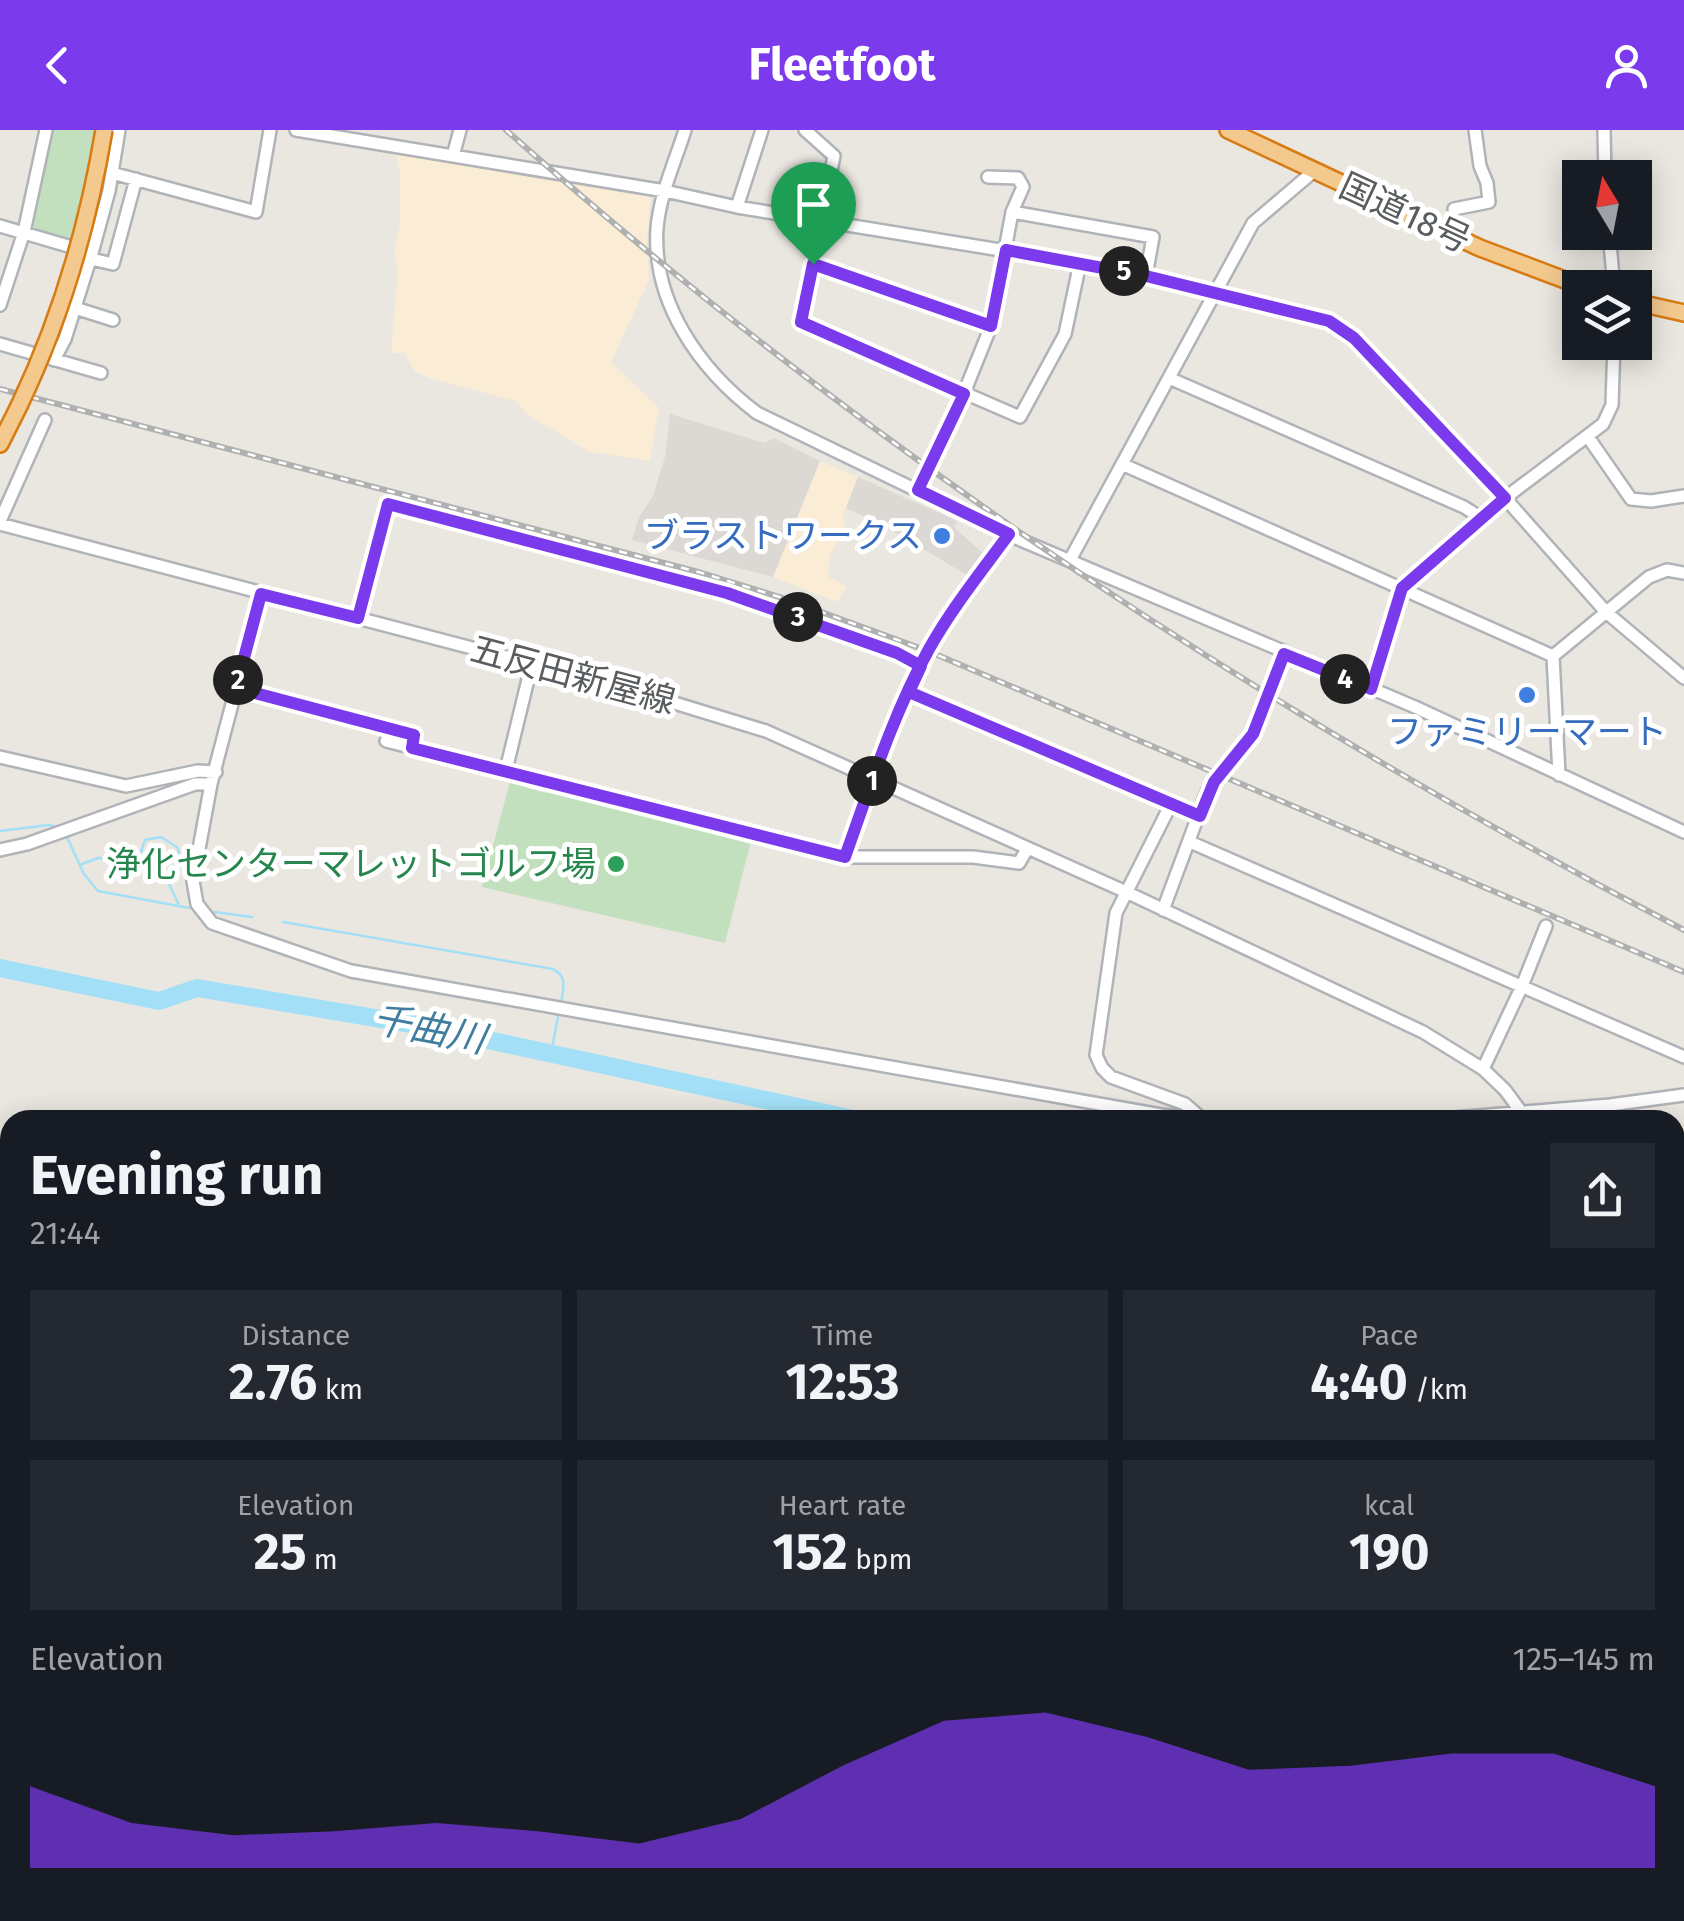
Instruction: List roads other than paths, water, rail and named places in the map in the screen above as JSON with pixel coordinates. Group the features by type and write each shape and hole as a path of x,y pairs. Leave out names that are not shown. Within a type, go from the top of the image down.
{"highway":[{"path":"0,444 54,326 72,272 104,130"},
{"name":"国道18号","path":"1228,130 1480,248 1562,279"},
{"path":"1652,306 1684,313"}],"street":[{"path":"0,305 24,232 46,130"},
{"path":"54,360 92,256 119,130"},
{"path":"112,173 256,212 270,130"},
{"path":"296,130 665,191 737,208 1080,263 1329,321 1342,328 1505,498 1606,612 1684,678"},
{"path":"453,156 460,130"},
{"path":"686,130 665,191 657,229 659,266 670,303 697,354 736,396 768,420 1009,534 1371,689 1684,832"},
{"path":"737,208 762,130"},
{"path":"805,130 834,156 801,322 1020,417 1065,334 1080,263"},
{"path":"1454,209 1489,202 1476,130"},
{"path":"1604,130 1605,160"},
{"path":"1071,558 1253,223 1314,171"},
{"path":"918,490 991,326 1012,212 1022,187 1018,178 988,178"},
{"path":"0,226 112,264 136,179"},
{"path":"1012,212 1152,237 1146,276"},
{"path":"813,264 991,326"},
{"path":"75,308 113,320"},
{"path":"0,344 101,373"},
{"path":"1371,689 1402,588 1505,498 1603,424 1612,406 1613,360"},
{"path":"1169,378 1464,507 1481,518"},
{"path":"0,522 44,420"},
{"path":"1588,437 1631,499 1650,501 1684,496"},
{"path":"1124,464 1552,656"},
{"path":"358,618 388,504 727,593 897,653 921,666"},
{"name":"五反田新屋線","path":"0,522 261,594 532,662 728,718 874,778 1423,1032 1483,1069 1519,1110"},
{"path":"845,857 921,666 951,612 1009,534"},
{"path":"1552,656 1649,577 1667,570 1684,573"},
{"path":"261,594 214,778 194,881 194,894 202,913 212,923 351,972 1139,1110"},
{"path":"1163,910 1214,782 1253,734 1284,654"},
{"path":"1552,656 1560,775"},
{"path":"506,770 532,662"},
{"path":"236,688 414,735 412,748"},
{"path":"909,692 1200,816"},
{"path":"386,741 845,857 973,857 1019,863 1026,849"},
{"path":"0,757 126,786 198,771 214,778"},
{"path":"0,850 214,778"},
{"path":"1170,806 1124,891 1111,933 1096,1055 1111,1077 1194,1110"},
{"path":"1190,842 1684,1057"},
{"path":"1483,1069 1546,926"},
{"path":"1576,1110 1684,1095"}],"waterway":[{"path":"0,831 49,825 61,828"},
{"path":"66,835 84,874 98,891 189,908"},
{"path":"82,864 98,858 115,859 122,875 134,875 140,868 145,840 161,837 178,848 168,882 179,905"},
{"path":"215,912 252,917"},
{"path":"283,922 553,969 563,979 561,1003"},
{"name":"千曲川","path":"0,968 159,1001 197,988 428,1027 812,1110"},
{"path":"551,1054 559,1011"}],"railway":[{"path":"506,130 641,246 781,358 1070,566 1372,757 1684,930"},
{"path":"0,389 702,573 786,599 928,651 1684,972"}],"place":[{"name":"ブラストワークス","path":"942,536"},
{"name":"ファミリーマート","path":"1527,695"},
{"name":"浄化センターマレットゴルフ場","path":"616,864"}]}
